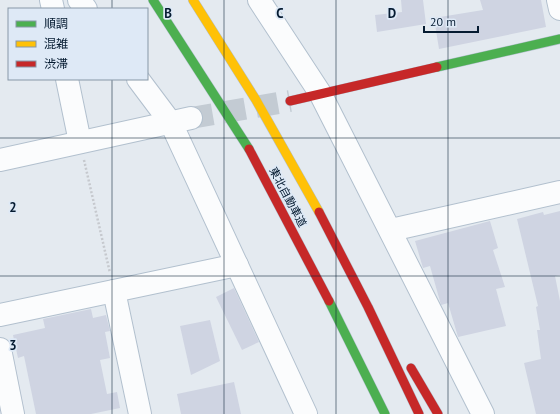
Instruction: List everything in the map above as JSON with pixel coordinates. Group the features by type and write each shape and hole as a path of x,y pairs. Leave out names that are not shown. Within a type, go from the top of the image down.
{"main road":[{"name":"東北自動車道","path":"152,0 246,144 316,275 385,414"},
{"name":"東北自動車道","path":"193,0 221,42 281,142 349,268 419,414"},
{"path":"290,100 560,39"},
{"path":"349,268 399,348"},
{"path":"316,275 356,377"},
{"path":"407,362 438,414"}],"street":[{"path":"79,0 85,8"},
{"path":"259,0 320,93 391,230 483,414"},
{"path":"558,0 560,9"},
{"path":"67,80 82,151"},
{"path":"139,80 181,120 237,265 306,414"},
{"path":"0,160 82,151 181,120"},
{"path":"391,230 560,192"},
{"path":"0,315 237,265"},
{"path":"114,291 140,414"},
{"path":"0,349 3,382 13,414"}],"path":[{"path":"82,151 114,291"}],"building":[{"path":"401,0 423,0 426,24 377,32 375,15 402,12"},
{"path":"480,0 541,0 546,27 439,49 434,18 483,10"},
{"path":"560,211 560,275 555,276 560,301 560,414 536,414 524,363 541,359 537,330 540,330 536,307 538,306 517,219 543,212 544,215"},
{"path":"490,221 498,248 493,250 505,287 496,289 506,326 458,337 448,303 441,305 430,266 423,268 415,241"},
{"path":"234,288 259,342 242,350 216,297"},
{"path":"91,309 93,318 106,315 110,331 105,332 110,358 100,360 107,394 117,392 120,408 91,414 36,414 24,356 18,358 13,335 45,328 43,319"},
{"path":"210,320 220,361 191,375 180,326"},
{"path":"234,382 241,414 181,414 177,394"}],"tunnel":[{"path":"191,118 290,101"}],"traffic: fast":[{"path":"153,0 249,149"},
{"path":"437,67 560,39"},
{"path":"329,301 385,414"}],"traffic: slow":[{"path":"193,0 256,100 319,212"}],"traffic: jam":[{"path":"290,101 437,67"},
{"path":"249,149 329,301"},
{"path":"319,212 368,307 419,414"},
{"path":"411,368 438,414"}]}
